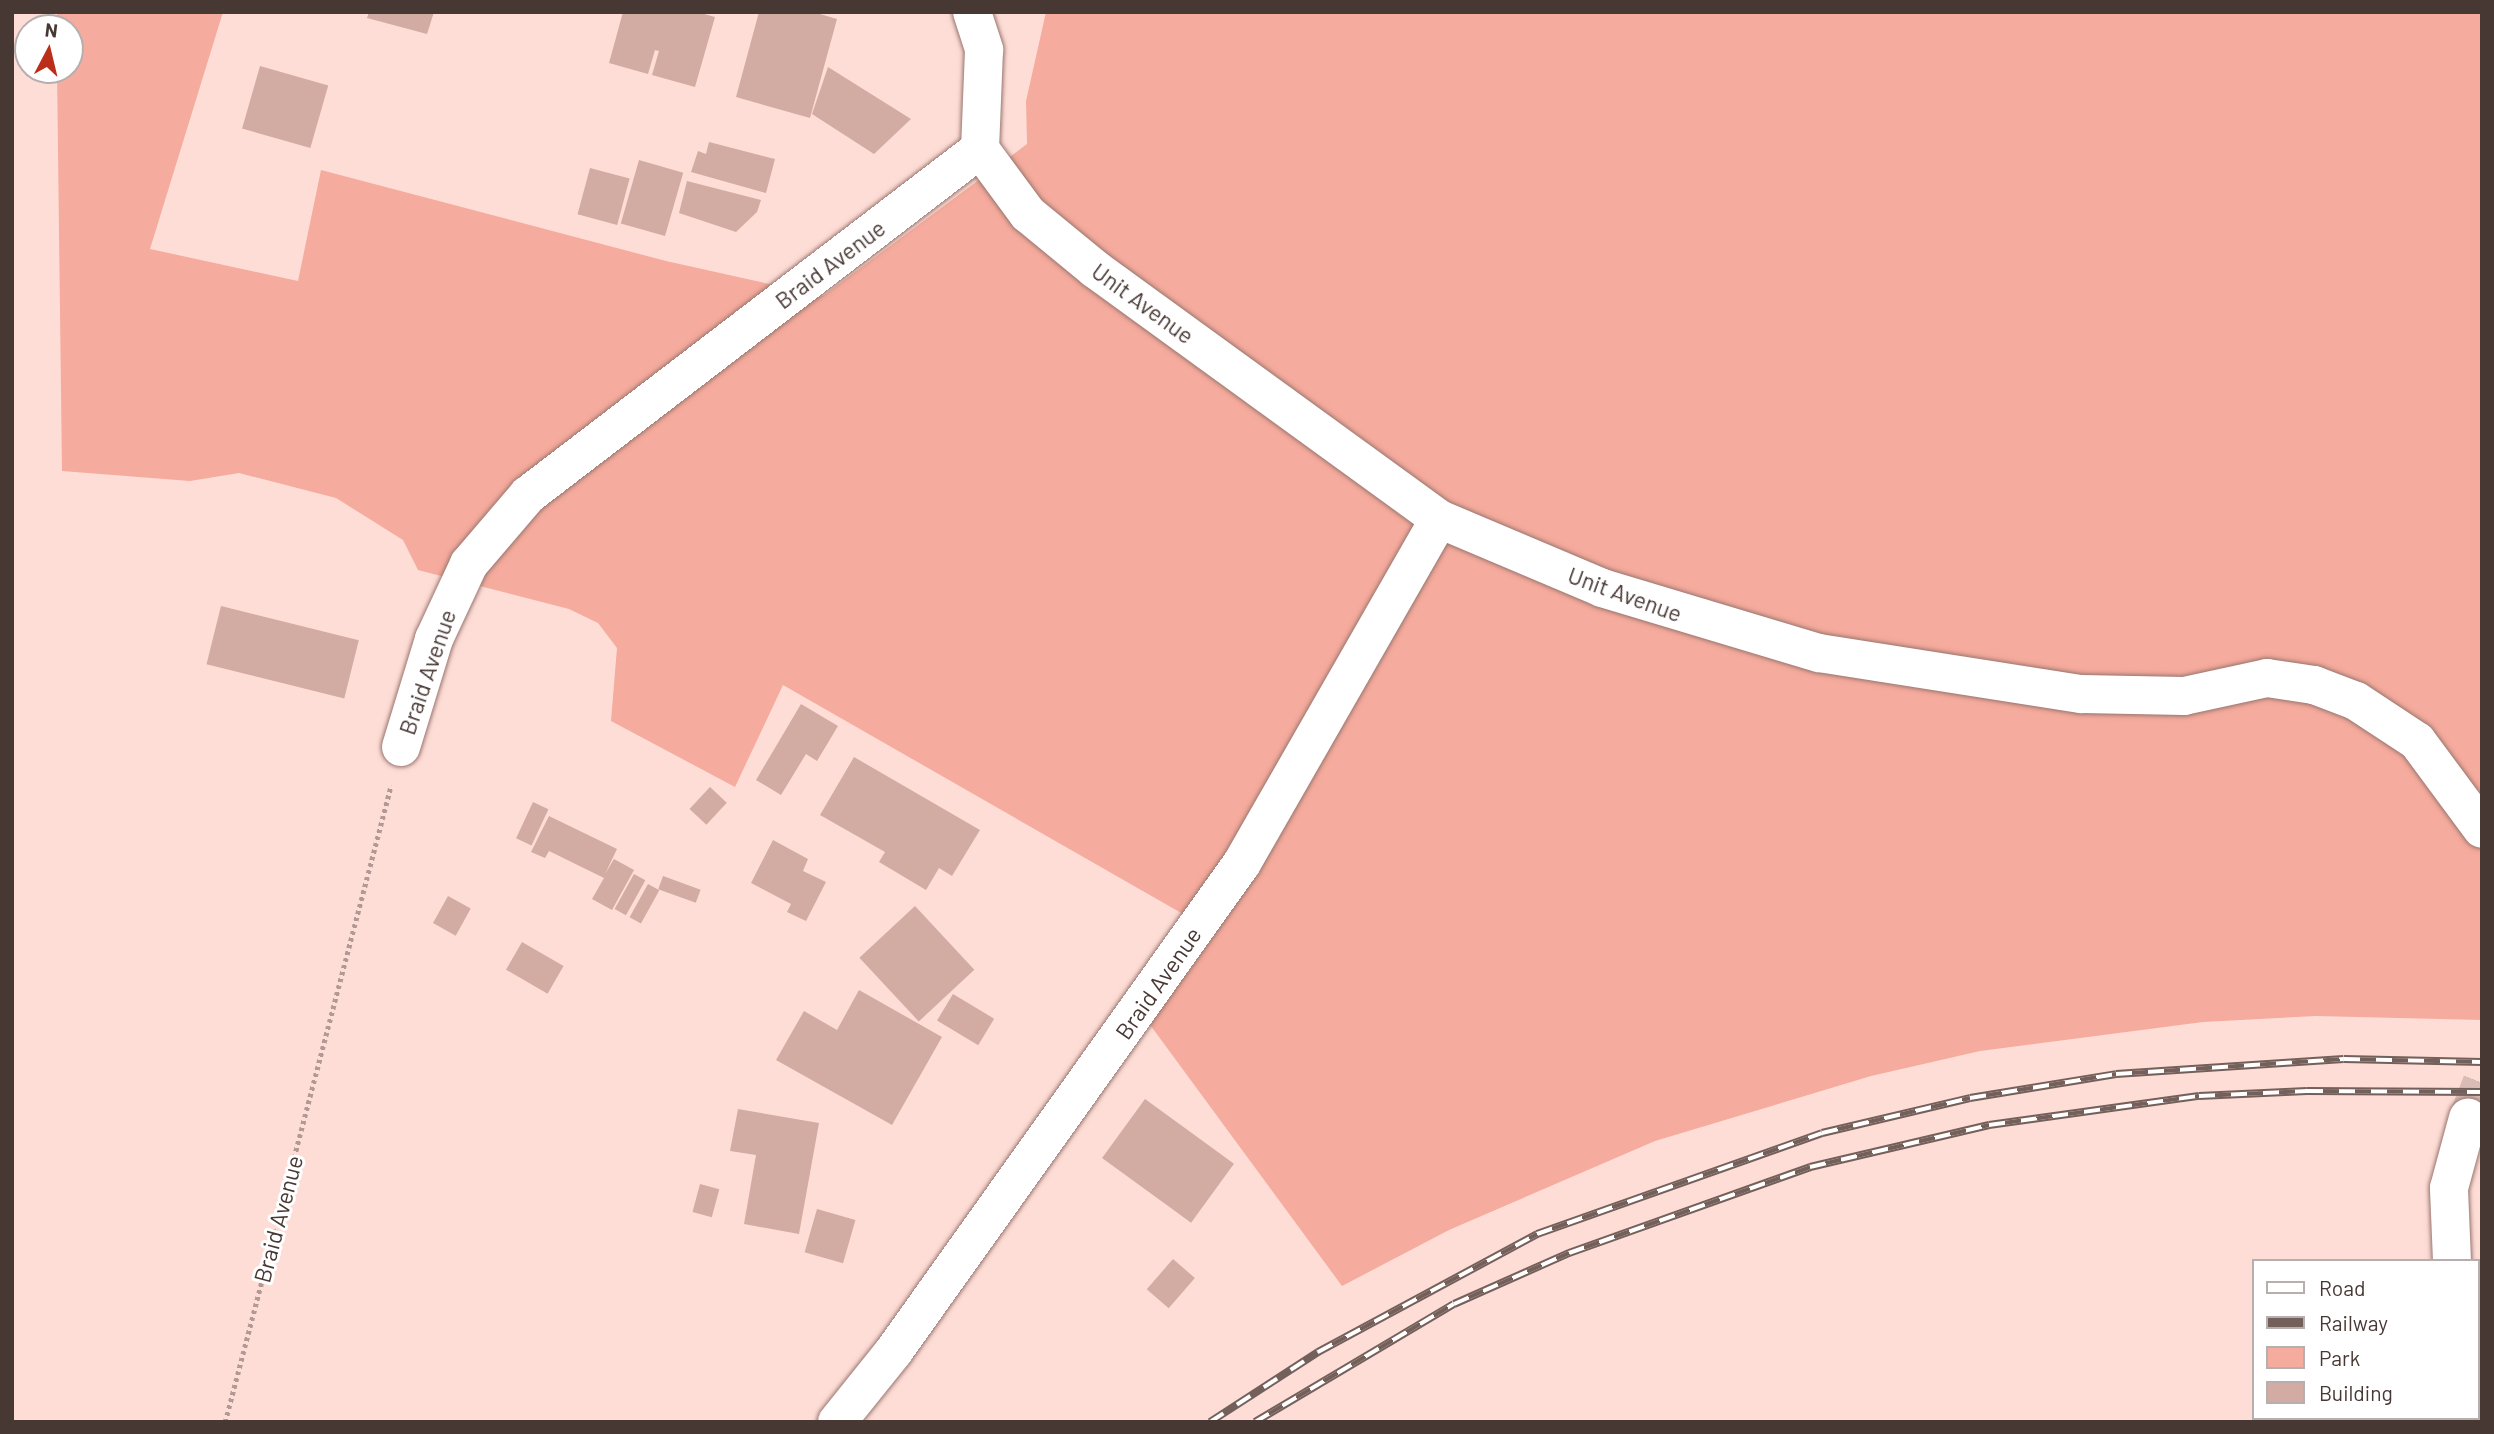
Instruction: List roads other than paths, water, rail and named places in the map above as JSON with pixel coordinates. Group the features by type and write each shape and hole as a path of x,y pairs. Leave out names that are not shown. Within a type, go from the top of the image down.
{"street":[{"path":"972,12 984,50 980,149"},
{"name":"Unit Avenue","path":"980,149 1028,214 1096,269 1439,519 1602,588 1819,653 2082,694 2185,696 2267,678 2314,685 2356,701 2417,741 2482,829"},
{"name":"Braid Avenue","path":"401,747 434,639 470,564 528,495 980,149"},
{"name":"Braid Avenue","path":"837,1422 894,1351 1241,863 1439,519"},
{"path":"2452,1259 2449,1188 2468,1118"}],"tunnel":[{"path":"2468,1118 2482,1082"}],"railway":[{"path":"1210,1422 1318,1352 1537,1234 1822,1133 1970,1098 2116,1074 2344,1059 2482,1062"},
{"path":"1255,1422 1454,1304 1569,1253 1810,1167 1989,1125 2199,1096 2307,1091 2482,1092"}]}
